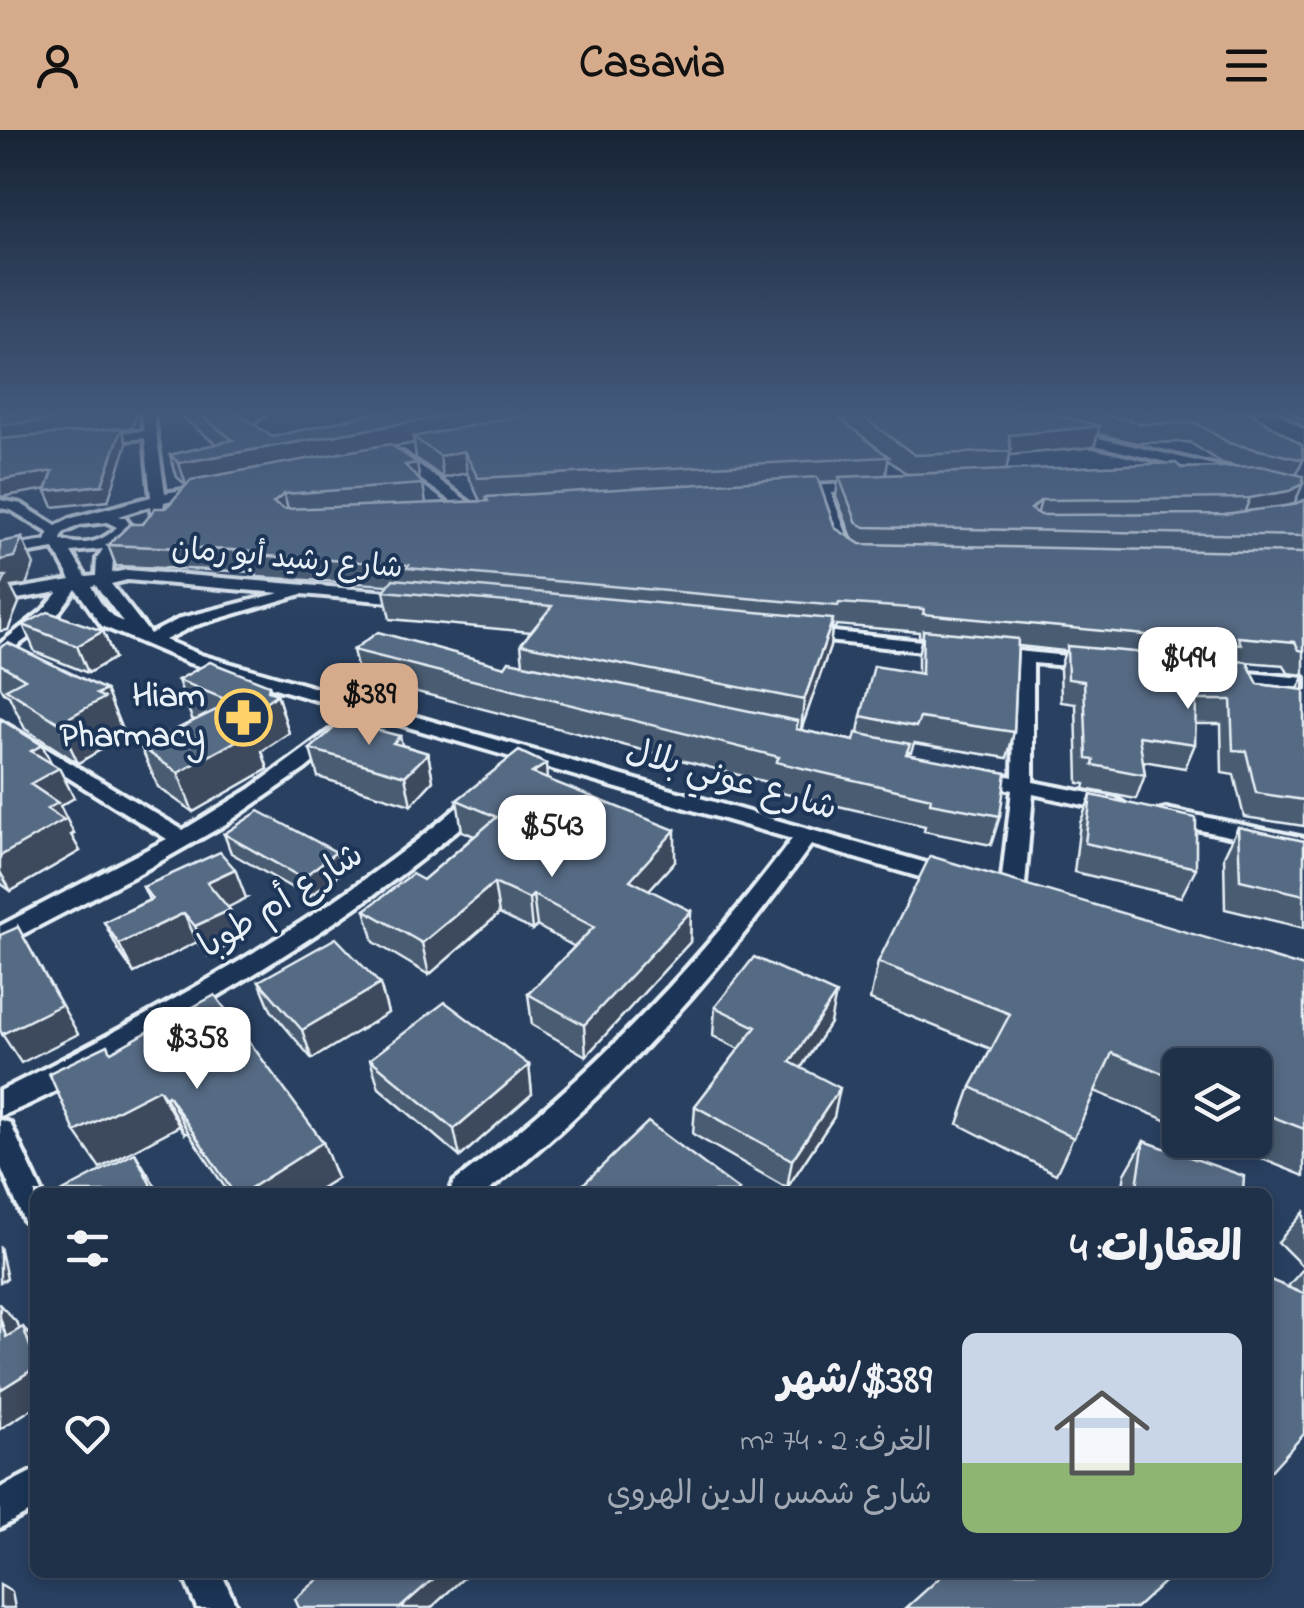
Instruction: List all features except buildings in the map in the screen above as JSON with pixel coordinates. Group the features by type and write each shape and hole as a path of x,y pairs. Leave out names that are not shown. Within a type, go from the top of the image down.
{"street":[{"path":"135,506 145,481"},
{"path":"155,481 157,506"},
{"path":"432,481 471,509"},
{"path":"785,491 874,487"},
{"path":"28,514 77,522 226,488"},
{"path":"823,490 846,552 866,558"},
{"path":"0,504 20,507 57,538 89,547 120,534 157,506"},
{"path":"453,510 491,508"},
{"path":"98,518 120,521 120,534 105,559 102,578"},
{"path":"0,550 57,538 77,522"},
{"name":"شارع عوني بلال","path":"57,538 76,586 108,622 195,659 1003,893 1023,786"},
{"name":"شارع رشيد أبو رمان","path":"0,597 76,586 102,578 148,576 437,601"},
{"name":"شارع عوني بلال","path":"102,578 105,589 146,638"},
{"path":"0,654 76,586"},
{"path":"146,638 187,622 312,590"},
{"path":"793,633 1116,665"},
{"path":"1023,786 1024,656"},
{"path":"1209,674 1304,683"},
{"path":"0,937 182,839 287,772 365,710"},
{"path":"0,727 182,839"},
{"name":"شارع أم طوبا","path":"0,1104 184,1004 372,889 417,856 526,755"},
{"path":"945,770 1304,846"},
{"path":"471,1188 616,1066 718,954 804,837"},
{"path":"0,1132 30,1200"},
{"path":"0,1509 30,1491"},
{"path":"204,1578 217,1608"}],"place":[{"name":"Hiam Pharmacy","path":"244,717"}]}
